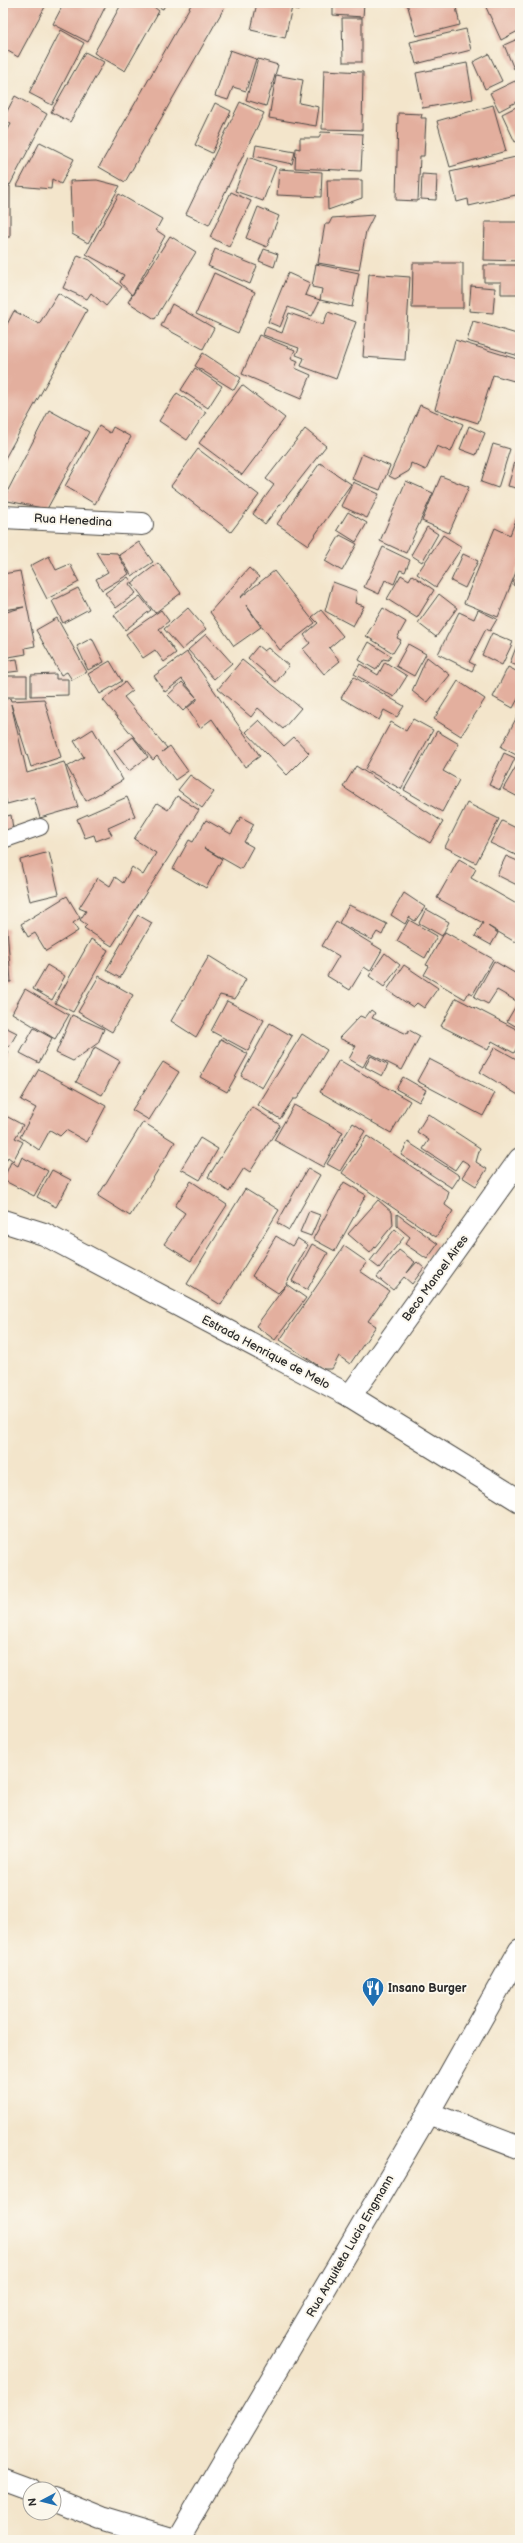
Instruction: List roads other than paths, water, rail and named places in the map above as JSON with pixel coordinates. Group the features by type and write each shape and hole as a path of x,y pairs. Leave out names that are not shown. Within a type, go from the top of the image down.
{"street":[{"name":"Rua Henedina","path":"3,517 142,524"},
{"name":"Beco Manoel Aires","path":"350,1396 520,1159"},
{"name":"Estrada Henrique de Melo","path":"3,1221 44,1234 350,1396 520,1501"},
{"name":"Rua Arquiteta Lucia Engmann","path":"176,2540 428,2113 520,1950"},
{"path":"428,2113 520,2148"},
{"path":"3,2478 22,2486"},
{"path":"62,2502 101,2518 176,2540"}],"lane":[{"path":"3,840 40,827"}],"place":[{"name":"Insano Burger","path":"373,2008"}]}
